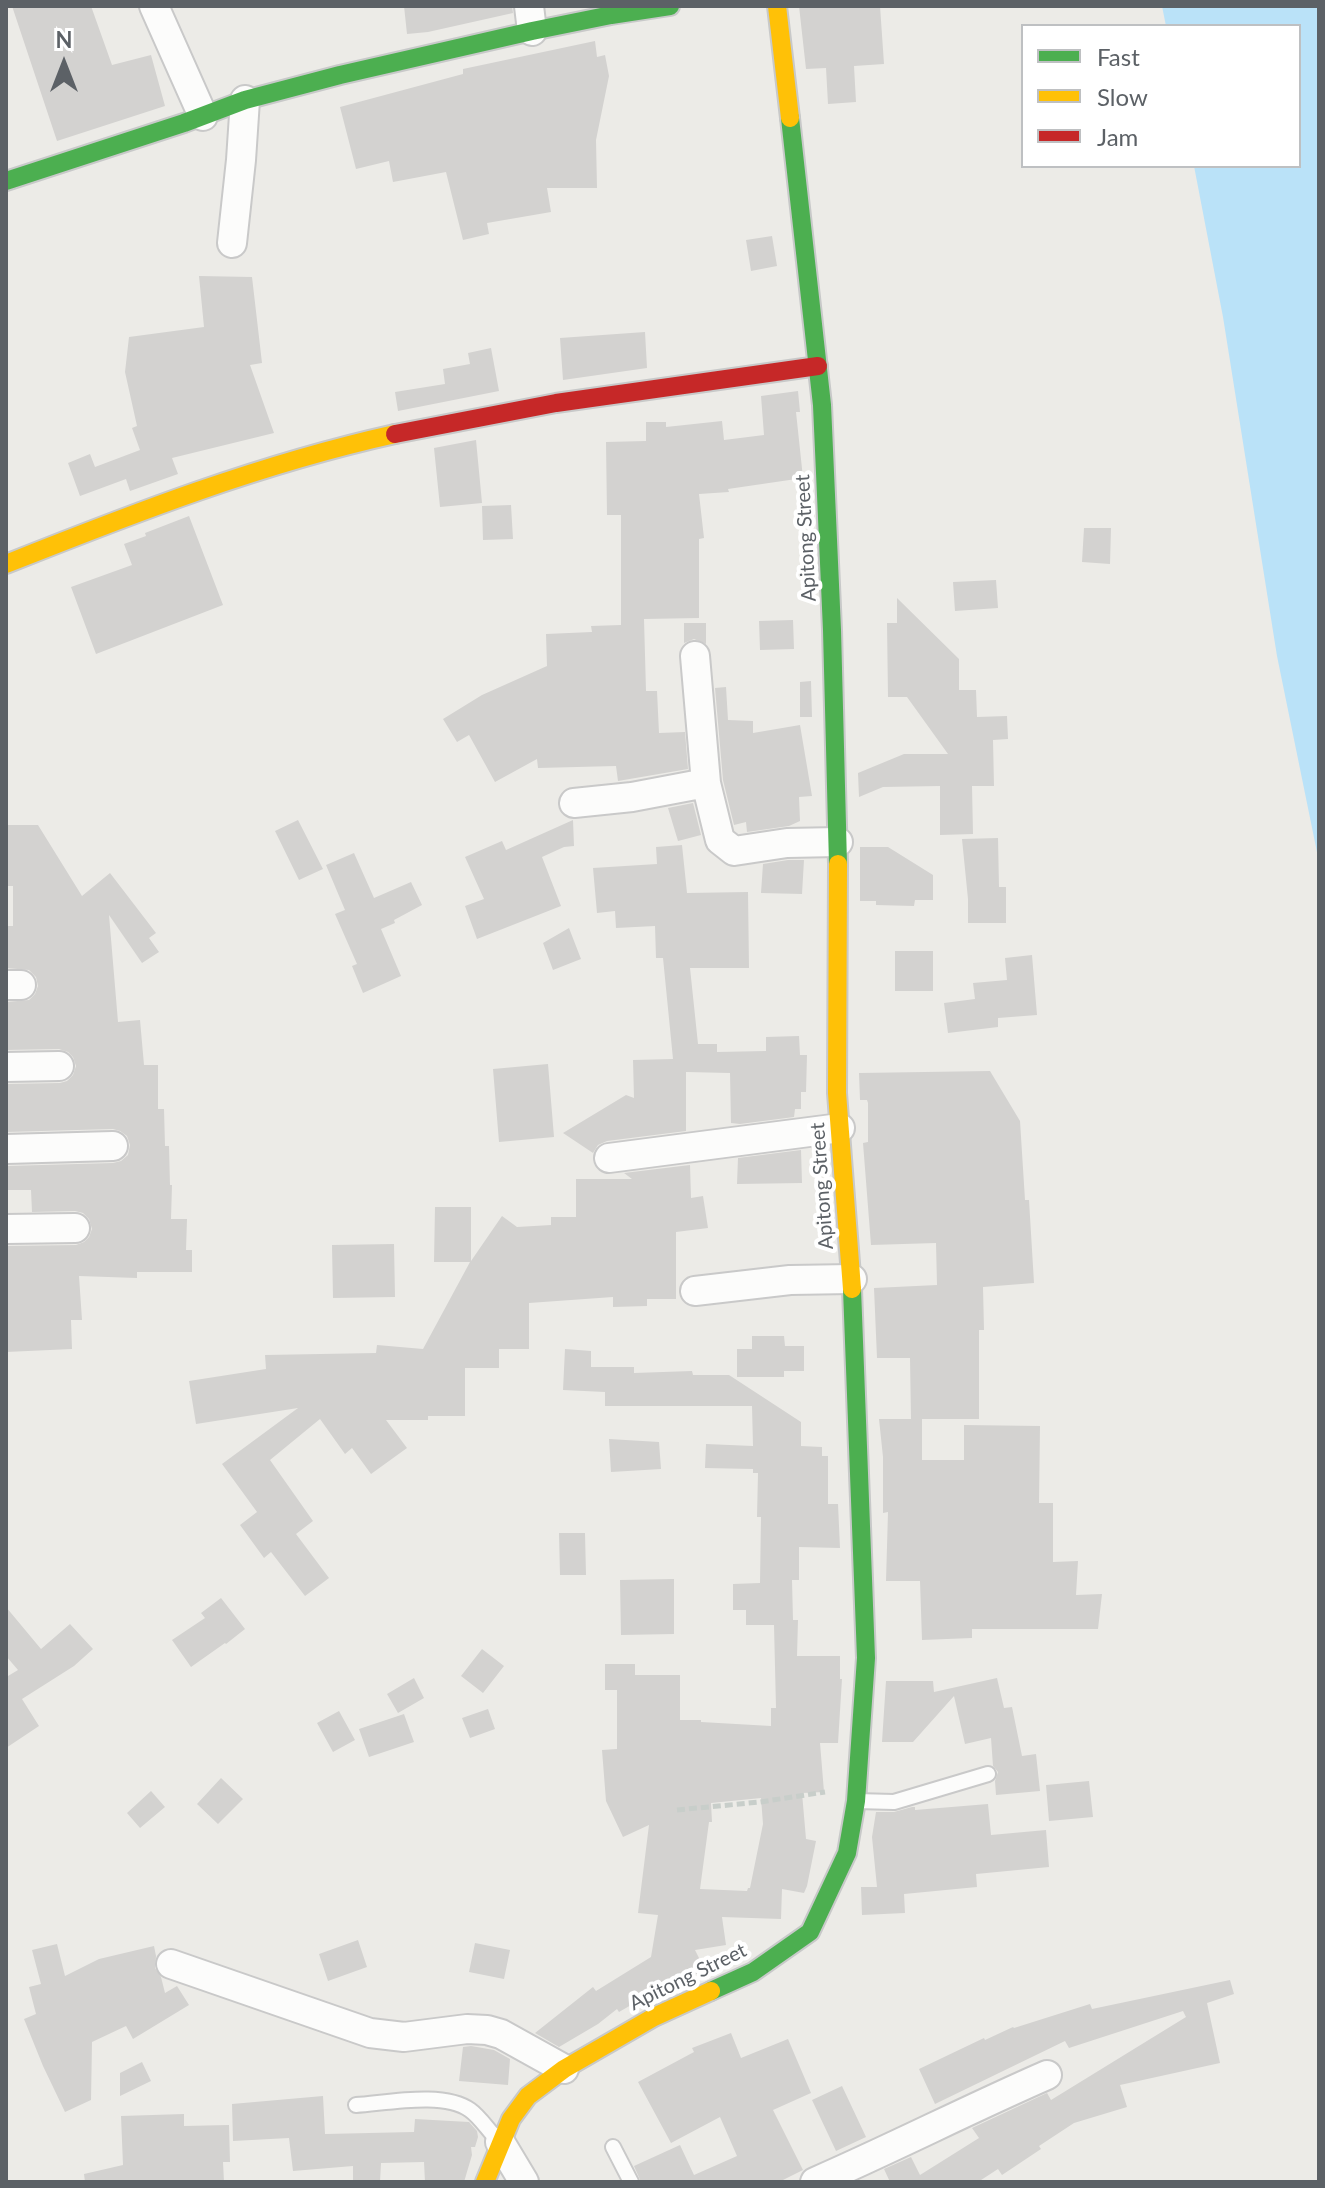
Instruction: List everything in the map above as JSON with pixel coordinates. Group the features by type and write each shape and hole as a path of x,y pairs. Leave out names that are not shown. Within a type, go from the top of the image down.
{"street":[{"path":"154,6 203,116"},
{"path":"6,181 245,100 531,19 611,15 670,6"},
{"name":"Apitong Street","path":"485,2182 511,2119 528,2096 564,2069 654,2017 753,1972 810,1932 847,1853 856,1793 866,1658 852,1279 837,1093 838,842 830,585 822,405 777,6"},
{"path":"232,243 245,100"},
{"path":"6,564 168,500 297,458 439,424 818,366"},
{"path":"695,656 706,783 720,840 734,851 787,843 838,842"},
{"path":"574,803 632,797 706,783"},
{"path":"6,1067 59,1066"},
{"path":"609,1158 840,1128"},
{"path":"6,1149 113,1146"},
{"path":"6,1229 75,1228"},
{"path":"695,1291 790,1280 852,1279"},
{"path":"171,1964 370,2033 404,2037 467,2029 487,2030 501,2034 564,2069"},
{"path":"815,2182 1047,2075"},
{"path":"500,2142 524,2182"}],"lane":[{"path":"856,1793 894,1802 988,1774"},
{"path":"356,2105 449,2101 470,2109 500,2142"},
{"path":"613,2147 631,2182"}],"path":[{"path":"677,1810 829,1792 856,1793"}],"water":[{"path":"1162,6 1319,6 1319,862 1277,656 1223,317 1194,168 1301,168 1301,24 1166,24"}],"building":[{"path":"12,6 91,6 112,65 151,55 165,106 57,141"},
{"path":"404,6 512,6 513,13 407,34"},
{"path":"799,6 880,6 884,64 854,66 856,102 828,104 826,68 806,69"},
{"path":"595,41 597,57 605,55 609,76 596,140 597,188 547,188 551,212 487,223 489,234 463,240 446,172 393,182 389,161 356,169 340,107 463,74 463,69"},
{"path":"772,236 777,266 751,271 746,240"},
{"path":"199,276 252,277 262,363 250,365 274,433 172,458 178,474 130,491 126,479 80,496 68,463 90,454 95,467 140,450 132,428 137,426 125,372 129,337 204,327"},
{"path":"645,332 647,368 563,380 560,338"},
{"path":"491,348 499,391 398,411 395,392 445,384 443,369 470,364 468,353"},
{"path":"798,391 800,412 796,412 803,478 728,489 729,492 699,494 704,538 699,539 699,618 644,619 646,691 657,691 659,733 685,732 688,769 618,781 616,766 538,768 537,759 495,782 469,735 457,742 443,719 482,695 547,666 546,634 592,632 591,626 621,625 621,515 607,515 606,442 646,441 646,422 666,422 666,427 722,421 724,440 764,435 761,396"},
{"path":"476,440 482,503 440,507 434,448"},
{"path":"511,505 513,539 483,540 482,506"},
{"path":"189,516 223,605 96,654 71,587 132,565 124,544"},
{"path":"1084,528 1111,528 1110,564 1082,562"},
{"path":"996,580 998,608 955,611 953,582"},
{"path":"897,598 959,659 959,690 976,690 977,717 1007,716 1008,739 993,740 994,786 972,786 973,834 940,835 940,786 883,787 859,797 858,773 904,754 948,754 907,697 888,697 887,623 897,623"},
{"path":"793,620 794,649 760,650 759,621"},
{"path":"684,623 706,623 706,644 694,639 684,643"},
{"path":"811,681 812,717 800,717 800,682"},
{"path":"726,687 728,720 753,721 753,733 800,725 812,796 799,797 800,821 789,826 747,832 746,822 734,825 723,780 715,688"},
{"path":"693,803 701,835 678,841 668,808"},
{"path":"298,820 323,869 299,880 275,831"},
{"path":"573,820 574,846 542,857 561,906 477,939 465,906 484,899 465,857 502,841 506,850"},
{"path":"6,825 38,825 82,896 110,873 156,933 149,938 159,952 142,963 109,915 118,1022 140,1020 144,1065 158,1065 158,1109 164,1109 165,1146 169,1146 171,1219 187,1219 186,1250 192,1250 192,1272 137,1272 137,1278 79,1276 82,1320 71,1320 72,1349 6,1352 6,1246 76,1245 89,1237 92,1229 83,1213 32,1212 31,1190 6,1190 6,1166 113,1163 128,1155 130,1145 127,1136 113,1129 6,1132 6,1084 60,1083 73,1075 76,1066 68,1052 59,1049 6,1050 6,1002 29,1000 38,986 36,977 29,970 6,968 6,926 13,926 13,886 6,886"},
{"path":"998,838 999,887 1006,887 1006,923 968,923 962,839"},
{"path":"682,845 687,893 748,892 749,968 690,968 698,1044 717,1044 717,1052 766,1051 766,1037 799,1036 800,1055 807,1055 806,1092 801,1092 801,1109 795,1109 794,1117 731,1123 730,1073 686,1072 686,1131 607,1141 598,1145 593,1153 563,1133 626,1095 634,1098 633,1060 673,1059 663,958 656,958 655,926 616,928 615,911 597,913 593,868 657,864 656,847"},
{"path":"860,847 888,847 933,875 933,900 915,900 914,906 876,905 876,901 860,901"},
{"path":"354,853 374,898 411,882 422,905 381,929 401,976 363,993 352,966 357,964 335,914 345,910 326,865"},
{"path":"804,860 802,894 761,893 763,864"},
{"path":"569,928 581,959 553,970 543,943"},
{"path":"895,951 933,951 933,991 895,991"},
{"path":"1032,955 1037,1015 998,1018 998,1027 948,1033 944,1003 975,999 973,983 1007,980 1005,958"},
{"path":"548,1064 554,1137 499,1142 493,1069"},
{"path":"990,1071 1020,1121 1034,1283 983,1287 984,1330 979,1330 979,1419 911,1419 910,1358 877,1358 874,1288 937,1285 936,1243 871,1245 863,1143 868,1142 868,1103 867,1100 860,1100 859,1073"},
{"path":"801,1150 802,1183 737,1184 738,1158"},
{"path":"690,1165 691,1198 703,1196 708,1228 676,1232 676,1299 647,1299 647,1306 613,1307 613,1297 529,1303 529,1349 499,1349 499,1368 465,1368 465,1416 386,1420 407,1448 371,1474 352,1448 345,1454 320,1419 270,1460 313,1521 296,1534 329,1578 305,1596 271,1552 264,1558 240,1525 257,1512 222,1464 298,1408 196,1424 189,1381 266,1369 265,1355 376,1353 377,1345 423,1349 470,1262 434,1262 435,1207 471,1207 471,1261 502,1216 517,1227 551,1225 551,1217 576,1217 576,1179 632,1179 624,1173"},
{"path":"394,1244 395,1297 333,1298 332,1245"},
{"path":"752,1336 784,1336 785,1346 804,1346 804,1371 784,1371 784,1377 737,1377 737,1349 752,1349"},
{"path":"565,1349 591,1351 591,1367 634,1367 634,1373 692,1371 693,1375 729,1375 801,1422 801,1446 822,1447 822,1456 828,1456 828,1504 838,1504 840,1548 799,1547 799,1580 792,1580 793,1620 798,1620 797,1656 840,1656 842,1679 838,1743 820,1743 824,1792 802,1793 806,1839 816,1841 804,1893 782,1889 781,1919 722,1917 726,1945 695,1950 705,1970 619,2012 617,2009 559,2047 535,2033 593,1987 596,1991 651,1957 658,1915 638,1913 649,1825 623,1837 606,1801 602,1750 617,1749 617,1690 605,1690 605,1664 635,1664 635,1675 680,1675 680,1720 771,1726 771,1708 776,1708 774,1625 746,1625 746,1610 733,1610 733,1584 760,1583 758,1473 753,1473 753,1469 705,1468 706,1444 753,1446 752,1406 605,1406 605,1392 563,1390","holes":["761,1798 763,1824 750,1888 747,1891 700,1889 709,1822 712,1822 711,1803"]},
{"path":"879,1419 922,1419 922,1460 964,1460 964,1425 1040,1426 1039,1503 1053,1503 1053,1562 1078,1561 1076,1595 1102,1594 1098,1629 972,1629 972,1638 922,1640 920,1581 886,1581 888,1512 883,1513"},
{"path":"609,1439 659,1442 661,1469 611,1472"},
{"path":"559,1533 585,1533 586,1575 560,1575"},
{"path":"674,1579 674,1634 621,1635 620,1580"},
{"path":"221,1598 245,1629 191,1667 172,1640 205,1618 201,1613"},
{"path":"6,1607 41,1649 70,1624 93,1649 74,1666 22,1699 39,1726 6,1748 6,1674 8,1676 18,1670 6,1656"},
{"path":"482,1649 504,1666 483,1693 461,1676"},
{"path":"414,1678 424,1698 398,1713 387,1694"},
{"path":"997,1678 1004,1708 1012,1707 1022,1756 1036,1754 1040,1791 996,1795 998,1772 993,1766 991,1738 965,1744 954,1696 913,1742 882,1742 886,1681 933,1681 934,1692"},
{"path":"488,1709 495,1729 470,1738 462,1718"},
{"path":"339,1711 355,1740 333,1752 317,1723"},
{"path":"404,1714 414,1742 369,1757 359,1729"},
{"path":"221,1778 243,1799 218,1824 197,1804"},
{"path":"1089,1781 1093,1817 1049,1821 1046,1785"},
{"path":"151,1791 165,1807 140,1828 127,1813"},
{"path":"988,1804 991,1835 1046,1830 1049,1867 976,1874 977,1887 904,1894 905,1913 862,1915 861,1887 877,1887 872,1837 876,1812 894,1812 912,1807 915,1810"},
{"path":"358,1940 367,1967 328,1981 319,1954"},
{"path":"475,1943 510,1950 504,1979 469,1972"},
{"path":"57,1944 65,1976 99,1959 154,1946 155,1968 165,1993 177,1986 189,2005 133,2039 126,2026 92,2042 91,2100 65,2112 24,2019 36,2014 29,1987 41,1984 32,1950"},
{"path":"1230,1980 1234,1994 1207,2003 1220,2063 1120,2085 1127,2107 1074,2123 1002,2175 998,2169 978,2182 890,2182 884,2169 911,2157 920,2175 979,2138 972,2128 1047,2093 1051,2100 1186,2017 1183,2011 1069,2048 1065,2041 935,2104 919,2069 984,2038 1090,2004 1092,2009"},
{"path":"731,2033 741,2058 788,2039 811,2093 773,2110 803,2170 779,2182 641,2182 634,2166 680,2145 694,2175 737,2156 720,2117 671,2143 638,2082 694,2052 692,2048"},
{"path":"463,2047 494,2050 510,2059 508,2085 459,2081"},
{"path":"142,2062 151,2081 120,2096 120,2073"},
{"path":"842,2086 866,2137 836,2151 812,2100"},
{"path":"323,2096 325,2134 414,2132 415,2119 469,2122 478,2137 475,2147 471,2147 472,2155 464,2182 425,2182 424,2162 381,2163 380,2182 353,2182 353,2166 293,2171 289,2138 233,2141 232,2104"},
{"path":"184,2114 184,2126 229,2125 230,2162 223,2162 224,2182 85,2182 84,2174 123,2165 121,2116"}],"traffic: fast":[{"path":"6,181 245,100 532,31 670,6"},
{"path":"790,118 822,405 838,864"},
{"path":"711,1991 753,1972 810,1932 847,1853 856,1801 866,1658 852,1289"}],"traffic: slow":[{"path":"777,6 790,118"},
{"path":"6,564 150,508 246,475 395,434"},
{"path":"838,864 837,1093 852,1289"},
{"path":"485,2182 511,2119 528,2096 564,2069 654,2017 711,1991"}],"traffic: jam":[{"path":"395,434 556,403 818,366"}]}
